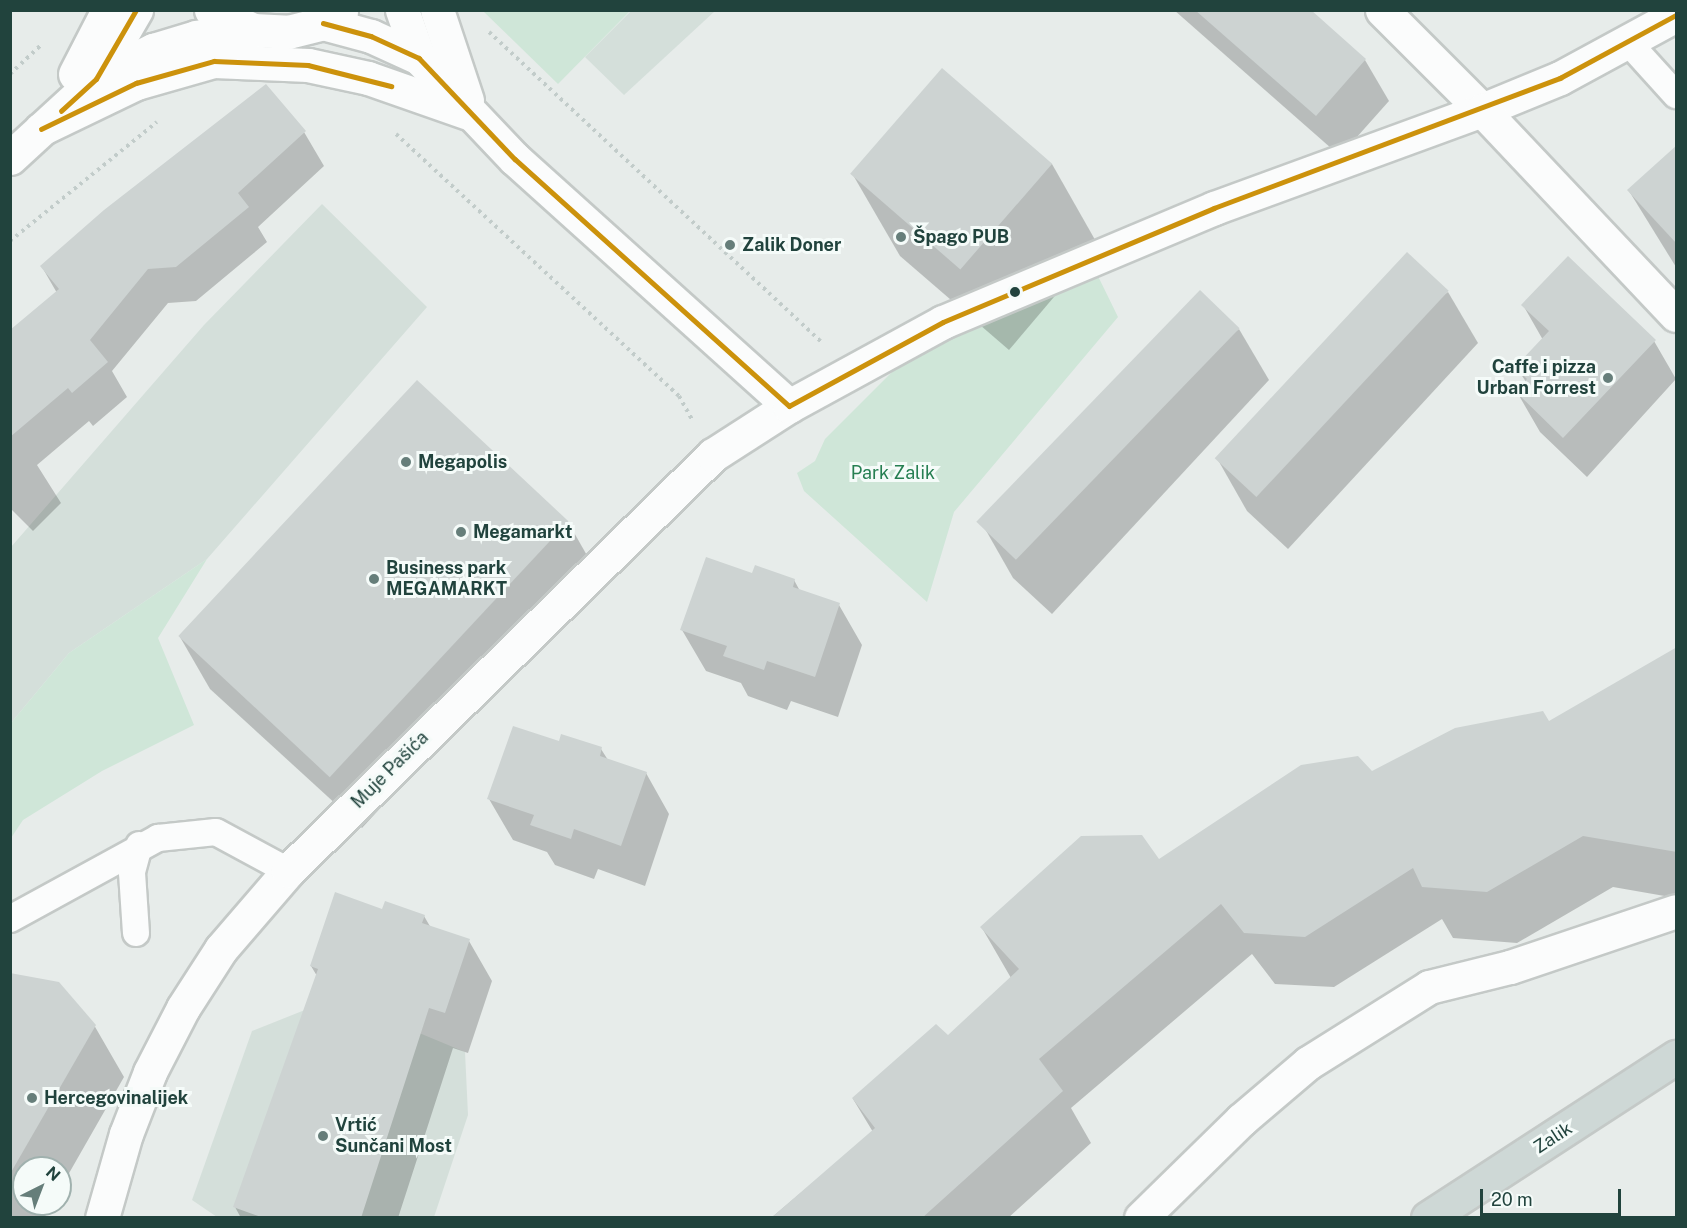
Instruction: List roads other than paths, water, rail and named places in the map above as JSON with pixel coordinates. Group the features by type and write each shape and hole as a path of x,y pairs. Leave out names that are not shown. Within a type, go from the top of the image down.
{"main road":[{"name":"Zalik","path":"1428,1218 1677,1058"}],"street":[{"path":"41,129 88,53 108,10"},
{"path":"96,79 136,10"},
{"path":"211,10 253,30"},
{"path":"402,10 419,58"},
{"path":"437,10 455,73 474,115"},
{"path":"1382,10 1482,110 1677,315"},
{"path":"10,158 96,79 153,50 196,37 253,30 288,32 333,17 419,58 515,159 789,406 943,322 1214,208 1482,110 1560,78 1677,15"},
{"path":"41,129 136,82 214,61 308,65 368,78 474,115"},
{"name":"Muje Pašića","path":"102,1218 126,1134 150,1072 183,1008 221,949 288,871 713,455 789,406"},
{"path":"1141,1218 1241,1120 1308,1063 1429,987 1510,967 1677,911"}],"lane":[{"path":"1627,41 1677,95"},
{"path":"10,919 139,845 158,838 216,832 288,871"},
{"path":"136,933 132,872 139,845"}],"place":[{"name":"Špago PUB","path":"901,237"},
{"name":"Zalik Doner","path":"730,245"},
{"name":"Caffe i pizza Urban Forrest","path":"1608,378"},
{"name":"Megapolis","path":"406,462"},
{"name":"Megamarkt","path":"461,532"},
{"name":"Business park MEGAMARKT","path":"374,579"},
{"name":"Hercegovinalijek","path":"32,1098"},
{"name":"Vrtić Sunčani Most","path":"323,1136"}],"park label":[{"name":"Park Zalik","path":"893,473"}]}
